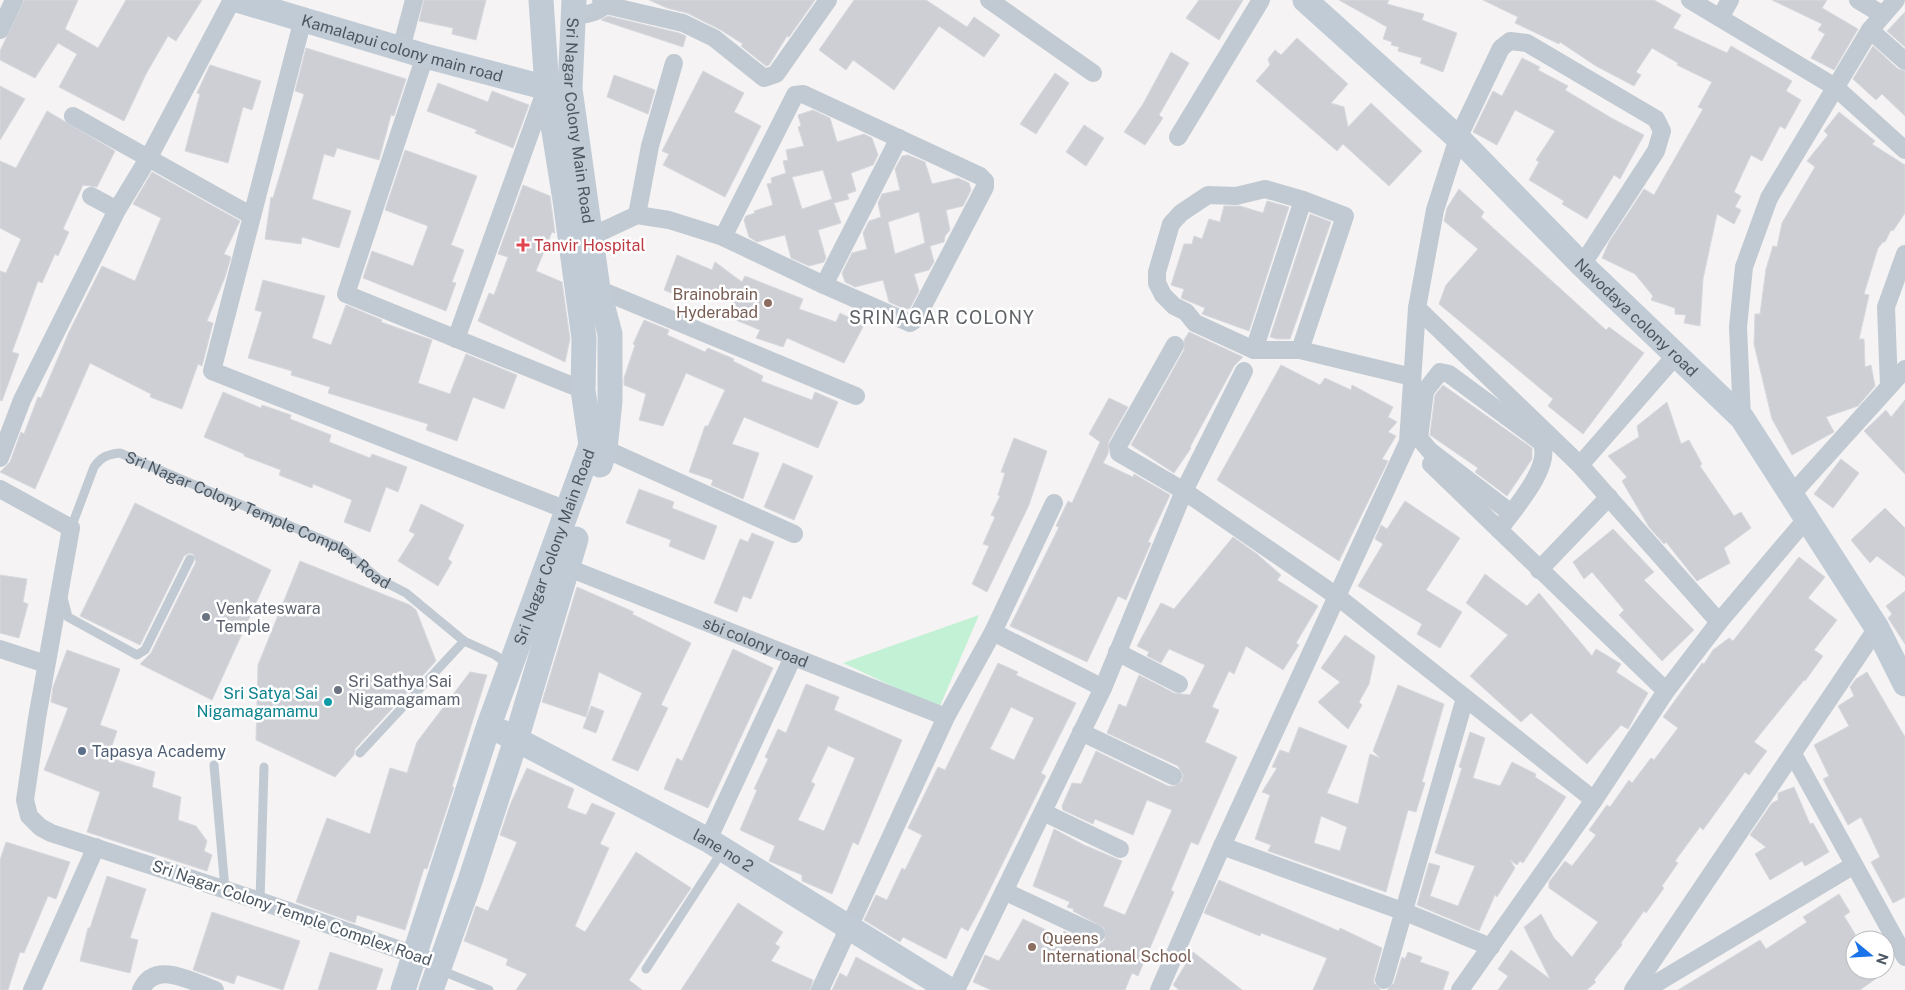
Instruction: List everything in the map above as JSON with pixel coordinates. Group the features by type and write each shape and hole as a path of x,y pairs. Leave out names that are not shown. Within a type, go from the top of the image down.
{"main road":[{"name":"Kamalapui colony main road","path":"238,0 425,56 558,89"},
{"name":"Sri Nagar Colony Main Road","path":"403,990 489,726 525,667 566,567 605,449 610,401 610,334 598,290 592,236 558,89 541,0"},
{"name":"Navodaya colony road","path":"1305,0 1458,138 1582,265 1742,418 1808,517 1877,628 1905,684"},
{"name":"Sri Nagar Colony Main Road","path":"437,974 516,740 525,667 569,511 591,445 583,390 584,338 565,200 558,89 574,8"},
{"path":"584,338 610,334"},
{"name":"lane no 2","path":"489,726 716,845 950,990"}],"street":[{"path":"0,30 14,0"},
{"path":"0,458 18,398 232,0"},
{"path":"401,48 414,0"},
{"path":"574,8 585,16 605,2 683,23 714,38 764,78 776,74 828,0"},
{"path":"989,0 1093,73"},
{"path":"1178,136 1261,0"},
{"path":"1690,0 1835,87 1905,150"},
{"path":"1720,18 1730,0"},
{"path":"1858,0 1883,15"},
{"path":"1742,418 1738,327 1744,267 1769,198 1870,30 1896,0"},
{"path":"303,20 212,371 569,511"},
{"path":"1870,30 1905,61"},
{"path":"1161,989 1222,846 1408,442 1417,308 1435,210 1446,168 1458,138 1501,48 1510,41 1526,43 1656,119 1662,130 1656,151 1582,265"},
{"path":"425,56 346,294 583,390"},
{"path":"637,215 650,146 674,63"},
{"path":"456,339 558,89"},
{"path":"592,236 637,215 669,220 723,236 824,285 910,323 916,319 985,187 985,181 980,176 803,94 795,95 723,236"},
{"path":"73,116 252,216"},
{"path":"824,285 899,138"},
{"path":"1300,350 1345,216 1303,200 1265,189 1236,196 1208,194 1181,213 1171,224 1157,272 1157,283 1163,295 1174,306 1186,312 1196,323 1254,350 1300,350 1412,377"},
{"path":"91,196 118,210"},
{"path":"1254,350 1303,200"},
{"path":"1889,386 1886,307 1905,254"},
{"path":"598,290 856,396"},
{"path":"1417,308 1580,464 1719,622"},
{"path":"1175,345 1117,450 1124,457 1184,491 1338,597 1594,800"},
{"path":"1580,464 1677,354"},
{"path":"1792,494 1905,369"},
{"path":"956,990 1103,688 1184,491 1244,371"},
{"path":"1499,530 1511,513 1536,476 1544,460 1545,449 1541,442 1510,419 1448,374 1440,372 1425,391 1419,438 1430,451 1511,513"},
{"path":"1408,442 1666,691"},
{"path":"605,449 794,534"},
{"path":"0,489 71,528"},
{"path":"1539,570 1609,497"},
{"path":"820,990 946,717 992,632 1054,503"},
{"path":"1460,990 1594,800 1666,691 1719,622 1808,517"},
{"name":"Sri Nagar Colony Temple Complex Road","path":"71,528 46,664 25,800 29,816 40,827 51,832 226,889 415,955 437,974"},
{"name":"sbi colony road","path":"566,567 946,717"},
{"path":"1633,990 1877,628"},
{"path":"992,632 1103,688"},
{"path":"0,649 46,664"},
{"path":"1117,652 1179,684"},
{"path":"716,845 793,658"},
{"path":"1384,980 1465,698"},
{"path":"1082,732 1173,776"},
{"path":"1793,754 1905,957"},
{"path":"1043,812 1120,849"},
{"path":"1222,846 1405,912 1491,947"},
{"path":"32,990 96,848"},
{"path":"1646,990 1854,865"},
{"path":"1004,891 1096,934"},
{"path":"141,990 153,976 162,974 172,974 215,990"}],"lane":[{"name":"Sri Nagar Colony Temple Complex Road","path":"71,528 94,467 99,459 110,454 120,453 342,548 379,579 406,593 464,641 525,667"},
{"path":"63,572 67,582 62,602 68,616 137,655 145,650 190,559"},
{"path":"360,752 464,641"},
{"path":"214,764 226,889"},
{"path":"260,901 264,767"},
{"path":"646,969 716,845"},
{"path":"437,974 489,990"}],"green space":[{"path":"979,615 939,708 843,663"}],"building":[{"path":"24,0 78,0 65,29 98,48 126,0 202,0 176,41 168,36 146,74 124,121 59,87 77,54 58,43 35,78 0,60 0,51"},
{"path":"424,0 486,0 476,40 452,34 453,28 419,21"},
{"path":"649,0 815,0 789,37 787,36 769,65 766,66 741,46 743,44 719,29 687,13 667,8"},
{"path":"854,0 926,0 967,27 974,17 1000,35 984,57 939,26 894,90 853,60 846,70 819,50"},
{"path":"1199,0 1243,0 1219,40 1186,18"},
{"path":"1339,0 1389,0 1387,4 1424,14 1422,20 1457,33 1443,72 1420,63 1422,58 1398,51 1399,47 1391,45 1392,42 1383,39 1387,27"},
{"path":"1483,0 1654,0 1681,15 1673,28 1727,53 1731,46 1792,81 1786,91 1801,100 1785,129 1780,126 1762,161 1751,155 1734,192 1741,196 1735,207 1741,210 1734,224 1717,214 1703,279 1700,326 1684,323 1686,315 1675,314 1675,308 1651,300 1653,296 1635,274 1602,258 1609,242 1644,189 1654,195 1703,109 1698,107 1712,82 1677,65 1678,63 1652,48 1636,72 1641,75 1634,86 1596,66 1560,42 1559,44 1515,23 1518,17"},
{"path":"1772,0 1827,0 1822,8 1858,29 1834,70 1811,58 1825,34 1818,30 1822,24"},
{"path":"1905,12 1905,47 1887,31"},
{"path":"608,16 679,33 686,36 683,47 601,20"},
{"path":"1297,38 1348,84 1331,103 1344,107 1348,127 1371,103 1422,151 1389,186 1343,144 1337,151 1256,81 1270,65 1268,59 1275,50 1281,55"},
{"path":"1873,46 1898,69 1905,71 1905,116 1882,94 1876,100 1853,79"},
{"path":"306,48 406,79 394,116 391,115 379,160 337,148 334,157 324,154 312,199 351,211 339,248 302,237 301,244 265,239 271,197 273,198 304,94 295,91"},
{"path":"1171,52 1189,63 1159,115 1163,118 1145,145 1124,132 1143,104"},
{"path":"1522,58 1540,67 1538,70 1568,86 1565,90 1644,135 1620,179 1614,175 1587,219 1562,204 1564,201 1529,180 1539,162 1536,160 1555,131 1515,110 1497,145 1473,132 1493,91 1502,96"},
{"path":"210,65 261,81 252,110 243,107 228,163 185,151 200,94 197,93"},
{"path":"703,71 744,93 734,112 761,126 725,197 663,165 669,154 662,151"},
{"path":"1055,73 1069,83 1036,134 1020,124"},
{"path":"614,75 655,90 648,114 607,97"},
{"path":"438,83 488,102 492,91 529,105 513,148 475,133 477,130 427,111"},
{"path":"0,86 25,99 0,140"},
{"path":"813,110 830,118 837,142 864,134 872,138 878,155 873,165 851,173 856,191 847,194 849,199 834,203 841,223 818,230 826,258 824,262 809,266 791,258 785,235 757,242 749,237 744,220 746,216 755,213 754,211 773,205 767,184 772,183 771,178 786,173 783,161 788,160 786,150 804,146 798,127 801,126 798,115","holes":["823,170 832,199 802,209 792,177"]},
{"path":"47,111 115,151 97,187 83,185 63,229 69,232 58,256 55,254 42,283 38,281 12,352 19,354 2,401 0,400 0,271 6,273 21,239 0,228 0,161 16,168"},
{"path":"1839,112 1875,141 1872,144 1905,165 1905,213 1893,231 1891,230 1885,242 1878,248 1864,294 1869,295 1859,339 1864,339 1865,367 1871,365 1875,386 1858,406 1826,417 1834,432 1792,455 1772,419 1754,344 1755,314 1760,314 1766,269 1773,246 1777,247 1782,223 1815,167 1807,161 1828,135 1824,131"},
{"path":"1084,125 1104,138 1086,166 1066,152"},
{"path":"405,150 477,176 451,245 464,250 452,282 456,283 446,311 363,278 372,251 413,266 428,226 385,210"},
{"path":"908,155 925,162 932,184 958,178 969,183 971,190 963,206 946,210 950,230 945,236 944,242 930,246 934,262 929,270 914,274 919,291 910,308 905,309 889,302 883,280 855,287 845,282 842,273 852,253 867,249 863,233 869,221 881,217 878,203 882,194 900,190 895,169 902,156","holes":["919,212 925,243 895,254 888,222"]},
{"path":"152,172 240,221 224,254 231,257 207,321 213,323 202,366 198,364 182,409 150,397 151,394 90,363 35,489 0,472 10,462 21,432 24,434 38,397 41,398 69,332 102,266 135,281 161,218 133,204"},
{"path":"523,185 550,196 555,233 552,232 536,271 562,282 570,339 565,362 478,321 489,293 494,295 508,257 498,254"},
{"path":"1459,189 1484,212 1481,217 1606,330 1609,327 1644,353 1583,434 1548,406 1553,399 1439,304 1446,285 1478,249 1444,221 1447,208"},
{"path":"1267,201 1289,207 1249,331 1202,314 1205,308 1181,298 1184,289 1171,285 1184,244 1192,244 1194,236 1202,239 1209,219 1220,222 1224,206 1240,206 1263,213"},
{"path":"1310,214 1331,222 1290,339 1270,337"},
{"path":"677,255 712,270 715,262 742,282 745,276 803,299 799,309 836,322 840,313 864,325 844,363 787,338 783,347 756,338 760,330 726,316 734,295 714,299 696,292 692,301 664,290"},
{"path":"263,280 325,296 312,338 331,345 346,305 382,320 381,322 432,340 418,383 450,394 466,354 517,375 504,409 473,397 457,441 426,430 428,424 328,393 330,387 291,375 292,371 248,358 262,312 255,310"},
{"path":"644,320 669,330 667,335 705,352 708,348 734,359 733,361 763,376 761,381 812,400 815,392 838,402 818,448 744,417 732,444 759,453 743,499 711,485 713,480 689,472 705,426 708,426 725,390 686,373 663,426 639,420 646,394 624,385 624,378 635,345 633,344"},
{"path":"1189,332 1243,357 1234,366 1191,448 1174,473 1131,445 1184,350 1184,340"},
{"path":"1281,365 1320,385 1325,378 1351,390 1352,385 1393,407 1388,417 1397,422 1388,432 1396,436 1382,459 1388,461 1339,561 1217,480"},
{"path":"1443,385 1532,448 1532,459 1507,496 1475,472 1478,468 1430,435 1435,395"},
{"path":"223,392 261,408 262,405 291,415 290,419 331,435 329,442 370,458 372,454 407,467 398,492 386,487 370,532 344,522 352,500 313,484 312,488 279,475 281,470 244,456 244,454 204,437"},
{"path":"1109,398 1128,407 1109,441 1108,454 1103,463 1133,477 1134,474 1170,495 1148,542 1151,543 1126,600 1118,596 1087,662 1010,626 1059,527 1056,526 1068,501 1072,503 1100,442 1089,434"},
{"path":"1905,400 1905,474 1864,431 1886,410 1891,417"},
{"path":"1667,402 1681,444 1689,440 1702,464 1700,466 1734,516 1741,512 1751,528 1724,548 1730,563 1697,581 1666,542 1664,544 1649,527 1622,481 1627,477 1608,456 1639,437 1637,426"},
{"path":"1014,438 1047,451 1029,505 987,592 972,584 989,546 983,544 995,517 991,515 1000,496 998,495 1005,473 1001,472"},
{"path":"1841,459 1859,473 1833,508 1814,494"},
{"path":"783,463 813,476 794,520 764,507"},
{"path":"639,489 674,502 672,508 717,526 704,560 669,546 671,540 626,523"},
{"path":"1405,501 1460,538 1426,590 1462,612 1440,648 1417,634 1422,624 1358,586 1383,544 1375,539 1381,525 1387,529"},
{"path":"135,503 271,570 212,700 140,664 151,653 196,562 193,554 189,553 184,556 140,645 80,616"},
{"path":"421,504 464,525 448,559 452,562 438,586 398,561 415,534 409,531"},
{"path":"1885,508 1905,528 1905,577 1877,556 1870,563 1851,540"},
{"path":"1613,529 1654,572 1644,580 1694,630 1662,661 1619,615 1624,610 1592,572 1584,579 1573,562"},
{"path":"752,533 774,542 751,599 743,596 737,612 714,603 740,539 748,542"},
{"path":"1233,537 1257,554 1281,575 1277,580 1318,606 1296,643 1299,645 1283,670 1246,646 1234,674 1229,671 1212,707 1219,710 1205,742 1237,757 1198,845 1191,842 1171,890 1174,892 1138,976 1132,973 1125,990 991,990 973,982 985,955 999,961 1023,919 1061,937 1064,931 1092,944 1102,943 1105,939 1104,928 1073,911 1074,909 1067,907 1070,902 1033,886 1054,829 1084,845 1122,861 1103,906 1125,915 1172,810 1147,800 1133,835 1095,819 1093,824 1063,810 1062,806 1072,783 1081,784 1096,751 1168,786 1174,786 1182,781 1183,775 1178,766 1107,733 1119,704 1126,707 1139,675 1174,693 1190,695 1205,665 1169,649 1161,663 1147,656 1149,652 1137,646 1161,603 1174,609"},
{"path":"1799,557 1825,577 1808,598 1837,620 1814,650 1823,656 1805,681 1754,742 1767,751 1749,775 1745,772 1703,830 1700,827 1675,861 1678,863 1662,886 1664,888 1646,913 1644,911 1621,943 1622,945 1594,980 1596,982 1587,990 1498,990 1508,976 1498,969 1511,950 1550,979 1524,927 1541,914 1554,938 1572,957 1598,922 1549,888 1549,882 1565,861 1572,866 1596,835 1589,830 1607,805 1610,807 1629,780 1632,783 1651,758 1654,760 1678,728 1663,717 1702,663 1704,664 1713,650 1729,638 1733,641"},
{"name":"Sri Satya Sai Nigamagamamu","path":"300,561 410,605 416,610 436,661 355,749 354,755 335,777 256,740 258,665"},
{"path":"1485,574 1527,606 1539,593 1592,656 1596,649 1621,664 1616,672 1648,693 1628,729 1621,725 1587,764 1531,713 1521,722 1470,676 1508,635 1466,603"},
{"path":"0,575 27,579 23,602 28,604 19,638 0,633"},
{"path":"577,587 634,612 632,614 691,643 661,705 668,708 638,771 612,760 642,693 599,672 586,717 542,702"},
{"path":"1905,591 1905,644 1888,618 1892,614 1886,606"},
{"path":"1345,635 1375,656 1369,684 1359,702 1362,705 1348,729 1318,702 1340,682 1321,668"},
{"path":"733,649 773,668 708,808 664,789 677,758 682,761"},
{"path":"67,650 120,669 100,725 117,731 108,757 155,772 152,787 181,797 178,820 196,826 207,841 204,851 212,855 207,871 87,832 100,792 44,770 68,708 51,702 53,687"},
{"path":"998,663 1018,672 1016,675 1076,703 1041,773 1046,776 981,907 968,931 961,927 946,959 903,937 900,942 864,920 876,895 887,900 902,868 905,870 922,835 908,828 938,767 945,770","holes":["1011,707 1034,718 1014,760 990,749"]},
{"path":"470,672 487,675 452,787 454,787 427,869 424,868 405,930 357,915 355,923 296,902 327,818 370,834 390,768 407,773 417,742"},
{"path":"1867,672 1905,737 1905,897 1893,903 1871,862 1880,857 1861,817 1848,825 1823,779 1829,776 1814,745 1849,726 1838,706 1854,696 1850,687 1856,679"},
{"path":"806,684 839,697 834,710 902,740 858,845 853,842 832,894 802,881 802,875 769,861 775,846 740,830 757,790 754,789 768,759 765,757 778,729 786,733","holes":["828,746 855,758 824,831 798,820 815,784 811,782"]},
{"path":"1398,685 1444,704 1422,782 1425,783 1416,812 1408,810 1386,892 1268,851 1271,845 1255,839 1270,795 1262,792 1277,768 1272,767 1280,750 1289,753 1299,727 1347,746 1327,793 1358,804 1370,754 1380,758 1373,751","holes":["1321,816 1347,827 1340,851 1314,843"]},
{"path":"591,706 604,711 596,733 583,728"},
{"path":"1470,732 1485,738 1473,778 1500,786 1512,762 1536,774 1535,777 1566,797 1523,863 1520,861 1517,865 1510,860 1515,868 1497,897 1495,895 1479,931 1417,905 1429,863 1440,866 1430,896 1458,906 1475,866 1435,853 1462,768 1459,767"},
{"path":"527,768 574,789 567,808 586,815 592,803 615,813 600,844 609,848 575,926 585,932 636,852 691,888 629,980 642,990 516,990 527,974 506,965 508,959 464,941 476,906 488,911 517,842 500,835 510,805"},
{"path":"1794,787 1810,824 1813,823 1829,852 1805,866 1802,861 1770,880 1755,854 1766,847 1750,835 1772,803 1778,800 1778,793"},
{"path":"6,842 70,862 56,899 48,896 24,953 20,952 8,990 0,990 0,860"},
{"path":"107,876 146,889 130,938 138,940 130,973 80,961 88,928 90,928"},
{"path":"1219,880 1339,931 1340,928 1382,948 1374,978 1374,983 1381,990 1313,990 1327,958 1261,933 1260,936 1204,913"},
{"path":"1839,894 1850,912 1844,916 1853,930 1845,930 1845,980 1874,980 1860,990 1678,990 1760,940 1766,949 1807,922 1803,917"},
{"path":"738,903 783,932 775,944 780,947 771,961 813,980 810,990 681,990"},
{"path":"212,912 300,941 283,990 237,975 234,984 193,970"},
{"path":"330,952 383,969 376,990 318,990"},
{"path":"1193,952 1242,990 1179,990 1173,985"},
{"path":"1408,952 1422,957 1420,962 1449,972 1443,990 1387,990 1394,983 1402,957 1405,959"},
{"path":"856,957 916,990 832,990 840,973 847,977"}],"place":[{"name":"Tanvir Hospital","path":"523,245"},
{"name":"Brainobrain Hyderabad","path":"768,303"},
{"name":"Venkateswara Temple","path":"206,617"},
{"name":"Sri Sathya Sai Nigamagamam","path":"338,690"},
{"name":"Sri Satya Sai Nigamagamamu","path":"328,702"},
{"name":"Tapasya Academy","path":"82,751"},
{"name":"Queens International School","path":"1032,947"}],"district":[{"name":"SRINAGAR COLONY","path":"942,317"}]}
